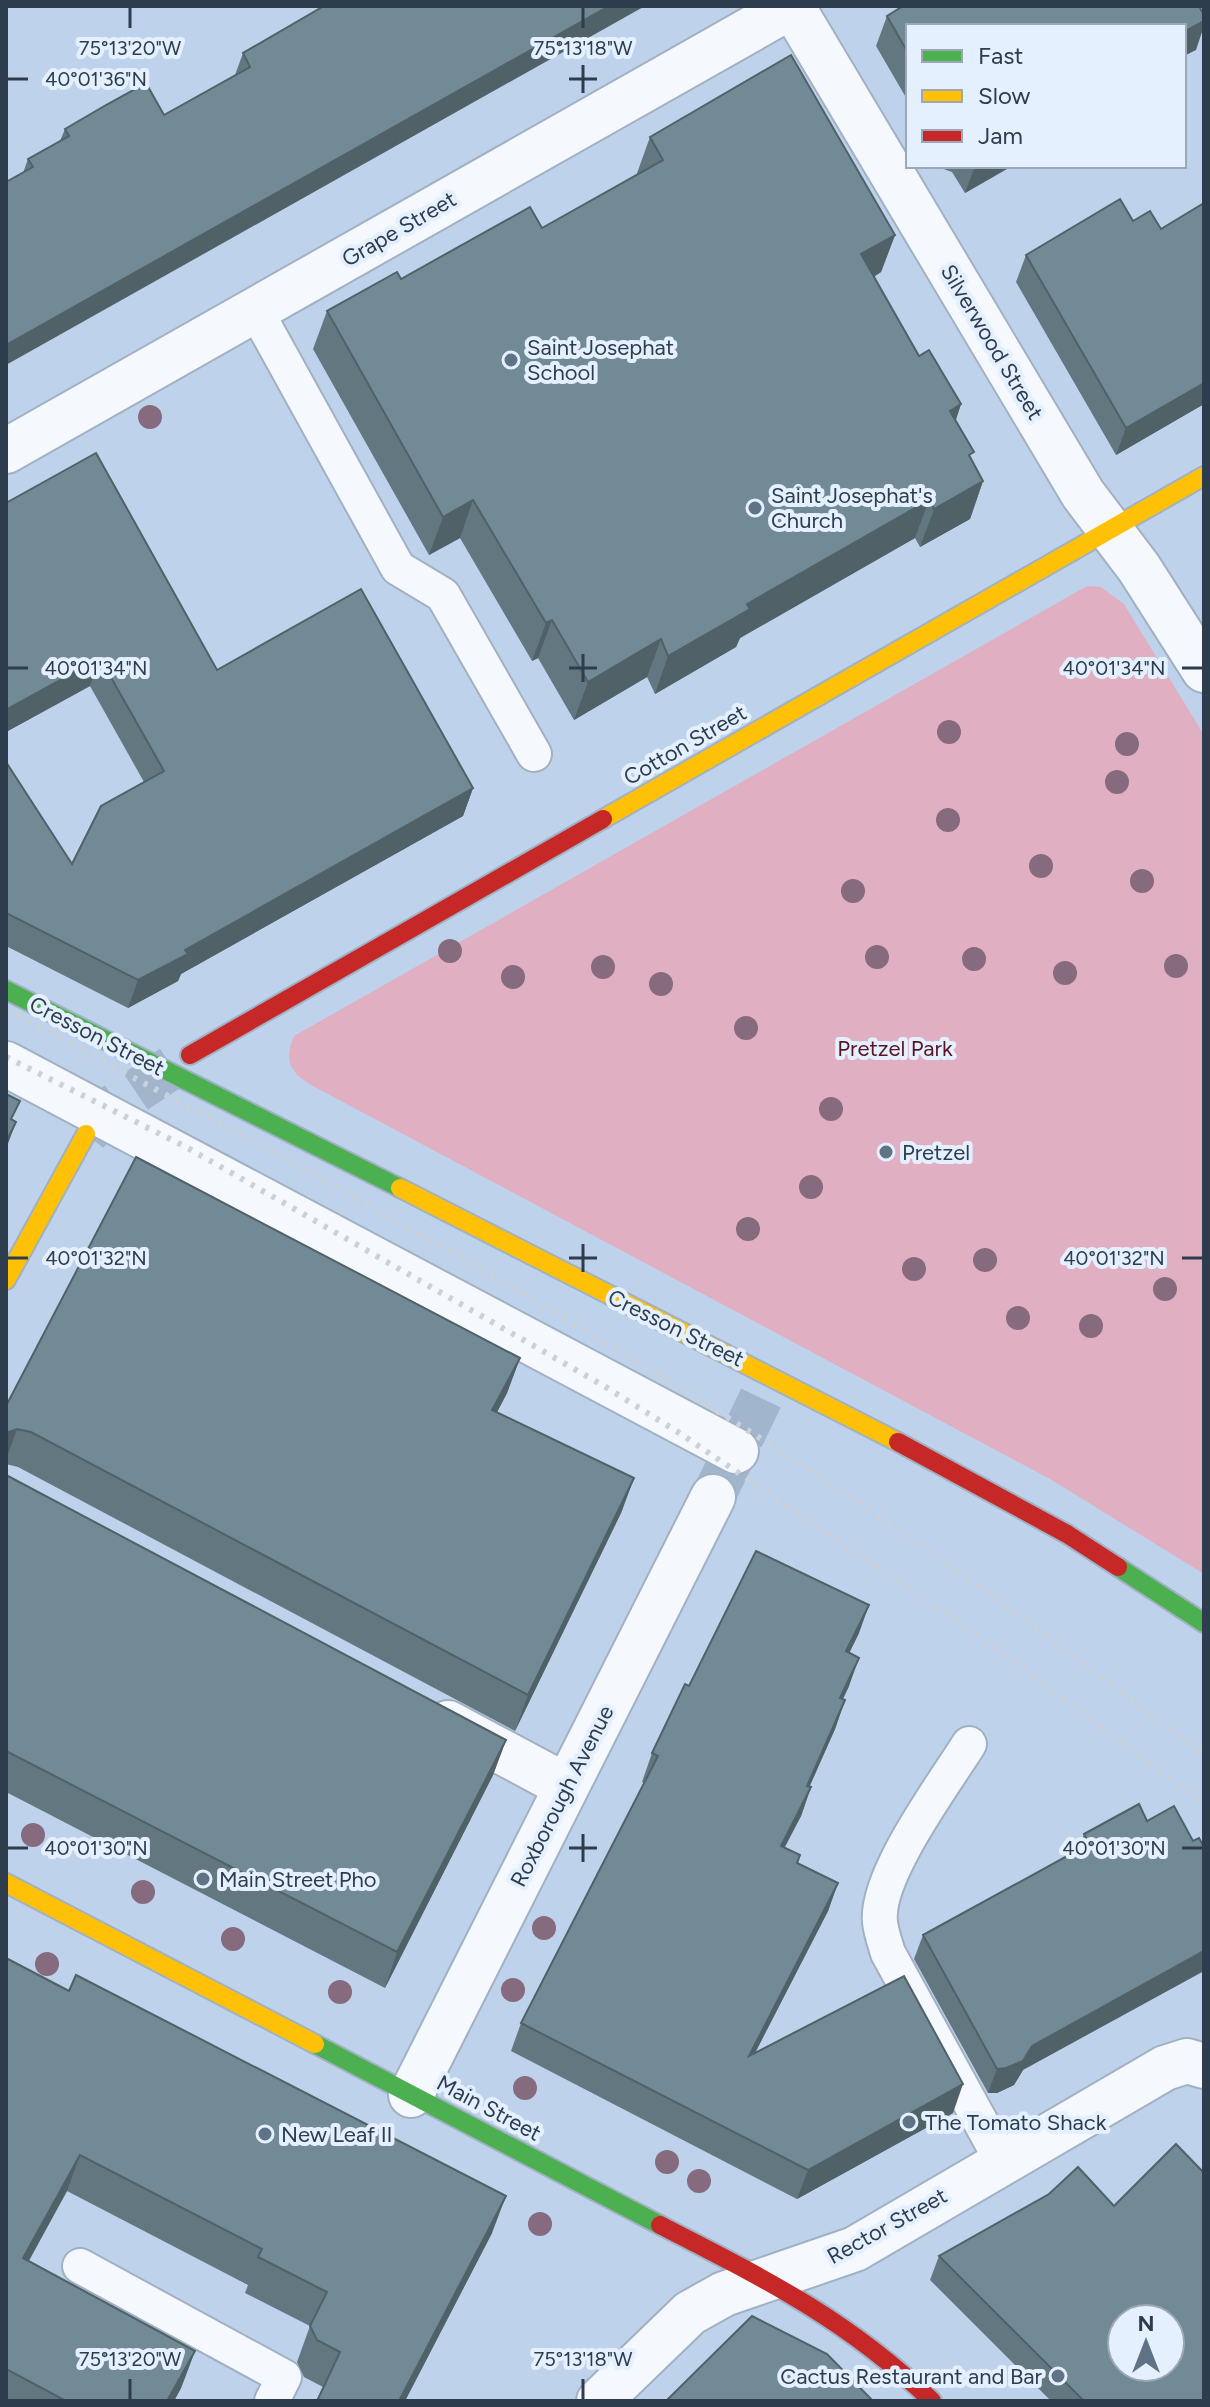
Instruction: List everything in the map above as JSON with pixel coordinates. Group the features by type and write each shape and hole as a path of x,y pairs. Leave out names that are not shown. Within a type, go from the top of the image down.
{"street":[{"name":"Grape Street","path":"6,451 792,6"},
{"name":"Silverwood Street","path":"792,6 1083,494 1139,568 1204,670"},
{"name":"Cotton Street","path":"190,1055 1204,476"},
{"name":"Cresson Street","path":"6,990 767,1386 1067,1534 1204,1623"},
{"path":"6,1064 736,1451"},
{"path":"6,1280 86,1134"},
{"name":"Roxborough Avenue","path":"411,2095 713,1497"},
{"path":"411,1703 566,1786"},
{"name":"Main Street","path":"6,1883 766,2279 856,2333 932,2401"},
{"name":"Rector Street","path":"599,2401 690,2313 724,2294 855,2249 1165,2068 1196,2064"}],"lane":[{"path":"256,311 398,568 443,595 534,754"},
{"path":"969,1744 897,1861 883,1892 880,1921 888,1953 1002,2161"},
{"path":"80,2266 284,2377 272,2401"}],"green space":[{"name":"Pretzel Park","path":"1087,586 1101,587 1124,604 1204,735 1204,1574 1050,1479 311,1085 293,1070 289,1059 294,1036"}],"building":[{"path":"324,6 609,6 6,345 6,182 33,167 28,159 69,136 65,129 106,105 146,83 164,115 250,67 243,53"},
{"path":"903,6 1199,6 1204,21 1186,31 1186,24 906,24 906,49 887,16"},
{"path":"791,55 895,235 861,254 919,356 929,350 961,404 950,411 974,452 969,455 983,481 934,509 929,500 747,604 750,609 668,656 661,639 588,682 552,620 546,623 473,500 443,517 327,311 397,272 401,279 530,207 542,228 663,160 650,137"},
{"path":"1120,199 1133,221 1150,211 1161,229 1204,203 1204,383 1126,428 1026,255"},
{"path":"96,453 217,670 361,589 473,788 185,950 188,954 138,980 6,913 6,762 72,864 101,806 164,771 100,658 6,710 6,503"},
{"path":"6,1094 20,1101 11,1119 16,1122 6,1142"},
{"path":"136,1157 520,1358 492,1410 634,1478 528,1695 31,1432 17,1429 6,1433 6,1406"},
{"path":"6,1475 506,1740 397,1952 6,1751"},
{"path":"756,1551 869,1605 846,1651 859,1658 840,1698 845,1700 807,1786 811,1787 781,1846 800,1855 797,1863 838,1883 749,2056 904,1976 963,2084 808,2170 521,2023 658,1756 652,1753 685,1684 689,1686"},
{"path":"1139,1804 1147,1821 1174,1806 1193,1841 1199,1838 1204,1847 1204,1951 1032,2046 1023,2061 997,2069 923,1935 1089,1844 1084,1834"},
{"path":"6,1958 69,1991 76,1975 506,2196 399,2401 317,2401 340,2352 317,2340 310,2326 327,2292 258,2257 262,2249 80,2155 23,2258 195,2351 167,2401 66,2401 6,2369"},
{"path":"1176,2144 1204,2173 1204,2401 1084,2401 939,2256 1049,2194 1078,2167 1114,2206"},
{"path":"752,2316 827,2354 873,2401 666,2401"}],"tunnel":[{"path":"86,1134 102,1114 190,1055"},
{"path":"713,1497 761,1398"}],"railway":[{"path":"6,1010 320,1179 630,1357 831,1484 926,1549 1204,1755"},
{"path":"6,1057 186,1147 604,1386 681,1434 986,1641 1204,1804"}],"traffic: fast":[{"path":"6,990 400,1188"},
{"path":"1118,1567 1204,1623"},
{"path":"315,2044 660,2225"}],"traffic: slow":[{"path":"603,819 1204,476"},
{"path":"6,1280 86,1134"},
{"path":"400,1188 898,1442"},
{"path":"6,1883 315,2044"}],"traffic: jam":[{"path":"190,1055 603,819"},
{"path":"898,1442 1067,1534 1118,1567"},
{"path":"660,2225 769,2282 836,2323 932,2401"}],"place":[{"name":"Saint Josephat School","path":"511,360"},
{"name":"Saint Josephat's Church","path":"755,508"},
{"name":"Pretzel","path":"886,1152"},
{"name":"Main Street Pho","path":"203,1879"},
{"name":"The Tomato Shack","path":"909,2122"},
{"name":"New Leaf II","path":"265,2134"},
{"name":"Cactus Restaurant and Bar","path":"1058,2376"}]}
